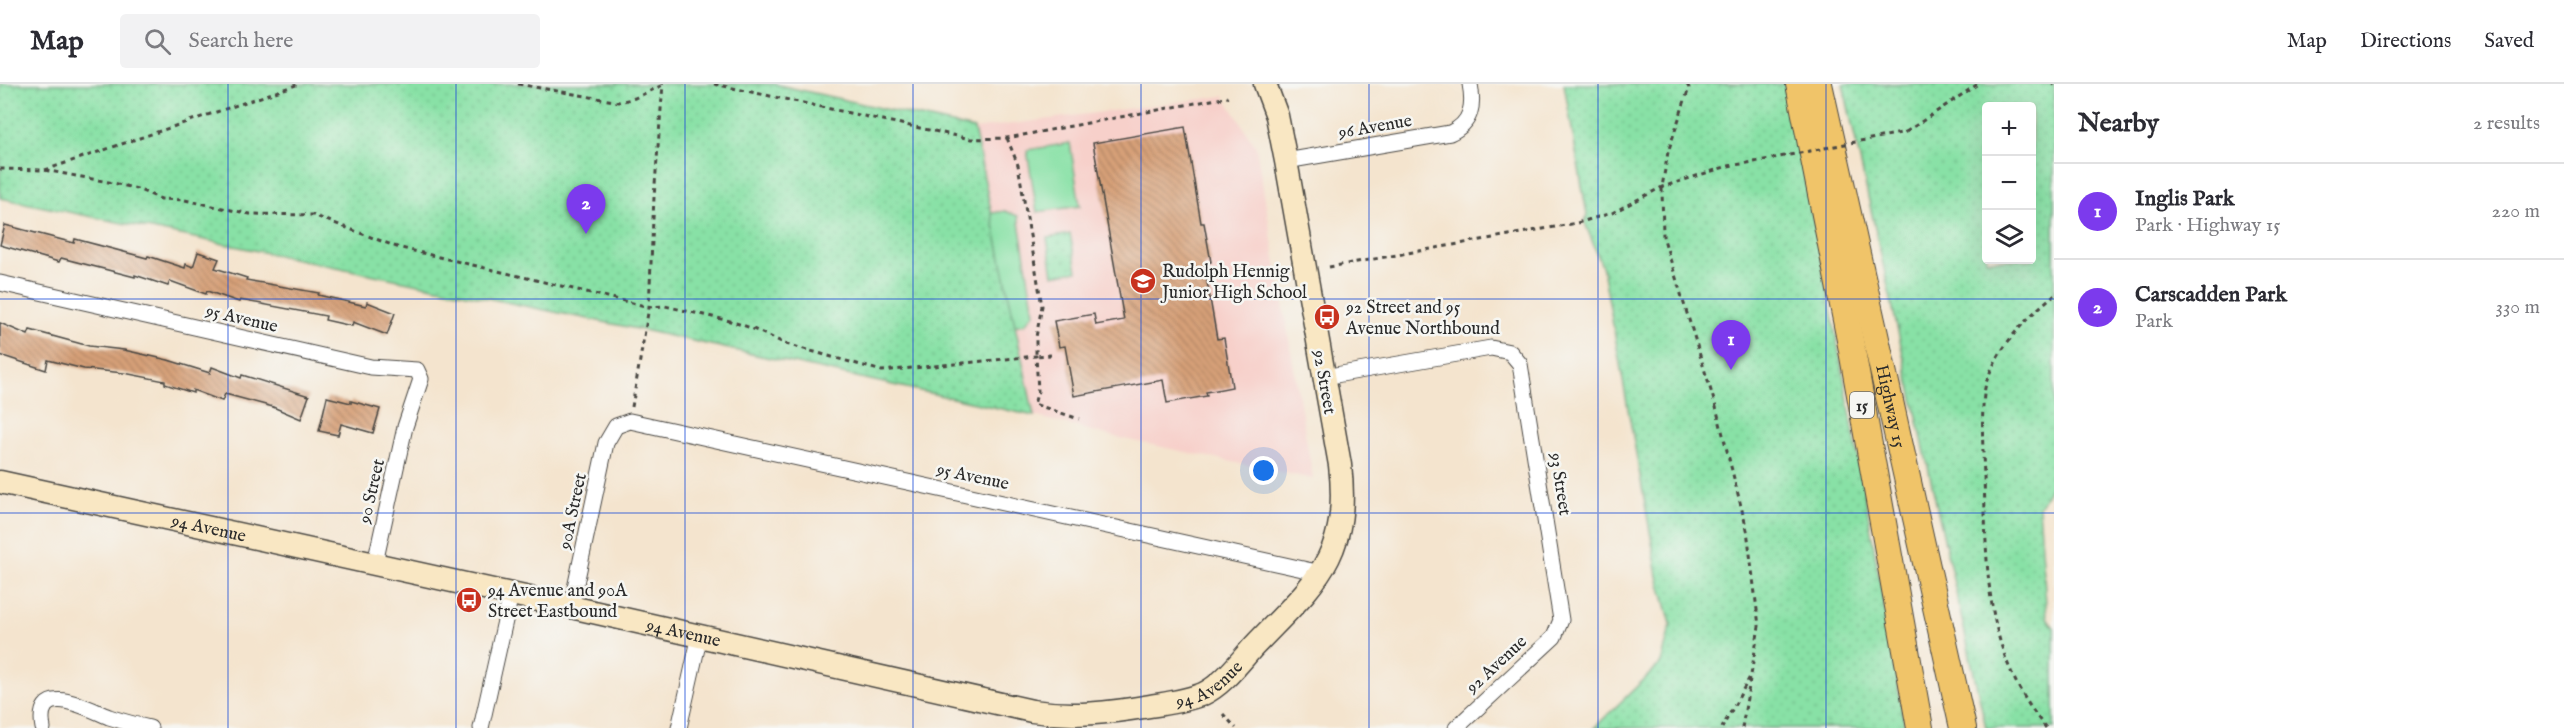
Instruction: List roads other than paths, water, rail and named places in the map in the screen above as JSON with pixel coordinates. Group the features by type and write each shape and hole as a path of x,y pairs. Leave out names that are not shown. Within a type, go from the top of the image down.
{"main road":[{"name":"Highway 15","path":"1799,84 1851,345 1920,728"},
{"name":"Highway 15","path":"1819,84 1963,728"},
{"path":"1835,84 1844,203"}],"street":[{"name":"92 Street","path":"1265,84 1277,116 1286,161 1340,465 1343,502 1336,539 1321,573"},
{"name":"96 Avenue","path":"1286,161 1450,133 1467,121 1472,107 1470,84"},
{"name":"95 Avenue","path":"0,283 371,367 414,368 420,372 420,379 405,427"},
{"name":"93 Street","path":"1324,377 1491,348 1510,352 1515,356 1523,371 1561,609 1560,627"},
{"name":"95 Avenue","path":"623,423 1321,573"},
{"name":"90A Street","path":"571,607 606,443 623,423"},
{"name":"90 Street","path":"375,563 405,427"},
{"name":"94 Avenue","path":"0,482 1054,714 1094,715 1188,700 1210,690 1321,573"},
{"path":"481,728 511,594"},
{"name":"92 Avenue","path":"1456,728 1554,637 1560,627"},
{"path":"679,728 700,635"},
{"path":"43,728 43,712 52,701 59,699 72,701 124,722 150,728"}],"place":[{"name":"Carscadden Park","path":"586,234"},
{"name":"Rudolph Hennig Junior High School","path":"1143,281"},
{"name":"92 Street and 95 Avenue Northbound","path":"1327,317"},
{"name":"Inglis Park","path":"1731,370"},
{"name":"94 Avenue and 90A Street Eastbound","path":"469,600"}]}
